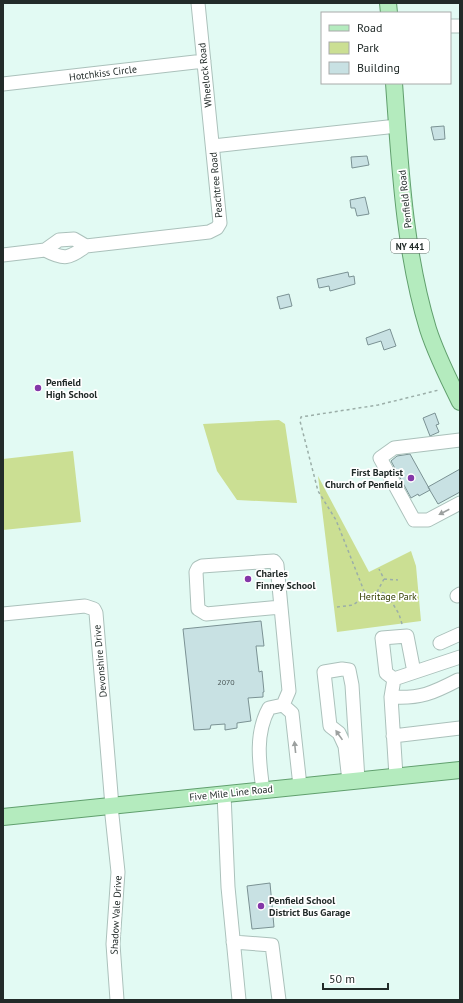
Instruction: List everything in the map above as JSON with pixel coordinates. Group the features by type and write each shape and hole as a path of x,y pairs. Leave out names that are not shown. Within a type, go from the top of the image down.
{"main road":[{"name":"Penfield Road","path":"394,84 409,240 415,279 429,331 449,382 460,402"},
{"name":"Five Mile Line Road","path":"3,817 460,770"}],"street":[{"name":"Wheelock Road","path":"198,3 213,146"},
{"name":"Hotchkiss Circle","path":"3,84 204,61"},
{"name":"Peachtree Road","path":"3,255 45,250 59,240 74,239 86,246 214,231 220,223 213,146 398,126"},
{"path":"460,440 394,448 380,458 414,520 428,520 460,503"},
{"path":"281,607 206,614 201,612 198,609 196,572 202,566 270,560 274,561 277,565 281,607 289,691 283,705"},
{"name":"Devonshire Drive","path":"3,614 85,606 94,609 96,613 111,806"},
{"path":"440,643 460,634"},
{"path":"394,679 386,673 382,638 407,636 414,672"},
{"path":"394,679 459,660"},
{"path":"342,669 349,670 352,685 354,780 346,746 339,733 330,726 324,672 342,669"},
{"path":"394,679 391,697 396,776"},
{"path":"391,697 406,698 433,693 459,681"},
{"path":"283,705 292,713 300,786"},
{"path":"263,790 259,746 262,720 269,708 283,705"},
{"path":"393,736 460,728"},
{"path":"224,794 228,887 239,1000"},
{"name":"Shadow Vale Drive","path":"111,806 118,872 113,944 117,1000"},
{"path":"233,942 272,945 279,1000"}],"path":[{"path":"366,596 336,520 318,491 300,421 301,417 378,405 449,382"},
{"path":"379,569 384,578"},
{"path":"377,592 384,578"},
{"path":"384,578 398,580"},
{"path":"337,607 353,605 366,596 377,592 387,594 395,606 402,624"}],"green space":[{"path":"279,420 285,424 297,503 237,500 217,471 203,424"},
{"path":"73,451 81,522 3,530 3,459"},
{"name":"Heritage Park","path":"318,476 369,572 411,551 416,566 421,621 337,632"}],"building":[{"path":"444,126 445,139 434,140 431,127"},
{"path":"367,156 369,165 352,168 351,157"},
{"path":"365,197 369,214 357,216 355,208 351,208 350,200"},
{"path":"348,272 349,277 354,276 355,284 330,291 329,286 319,288 317,279"},
{"path":"289,294 292,306 280,309 277,297"},
{"path":"390,329 396,346 384,350 381,341 368,345 366,338"},
{"path":"435,413 439,424 436,425 439,432 430,436 423,418"},
{"path":"410,454 430,490 419,496 418,494 411,498 391,461 397,456"},
{"path":"460,469 460,492 438,504 428,487"},
{"path":"261,621 264,646 256,646 259,672 262,671 264,692 263,697 248,698 251,721 237,723 237,728 225,730 225,724 211,725 210,729 194,730 183,629"},
{"name":"Penfield School District Bus Garage","path":"270,883 274,927 252,929 247,886"}],"place":[{"name":"Penfield High School","path":"38,388"},
{"name":"First Baptist Church of Penfield","path":"411,478"},
{"name":"Charles Finney School","path":"248,579"},
{"name":"Penfield School District Bus Garage","path":"261,906"}]}
